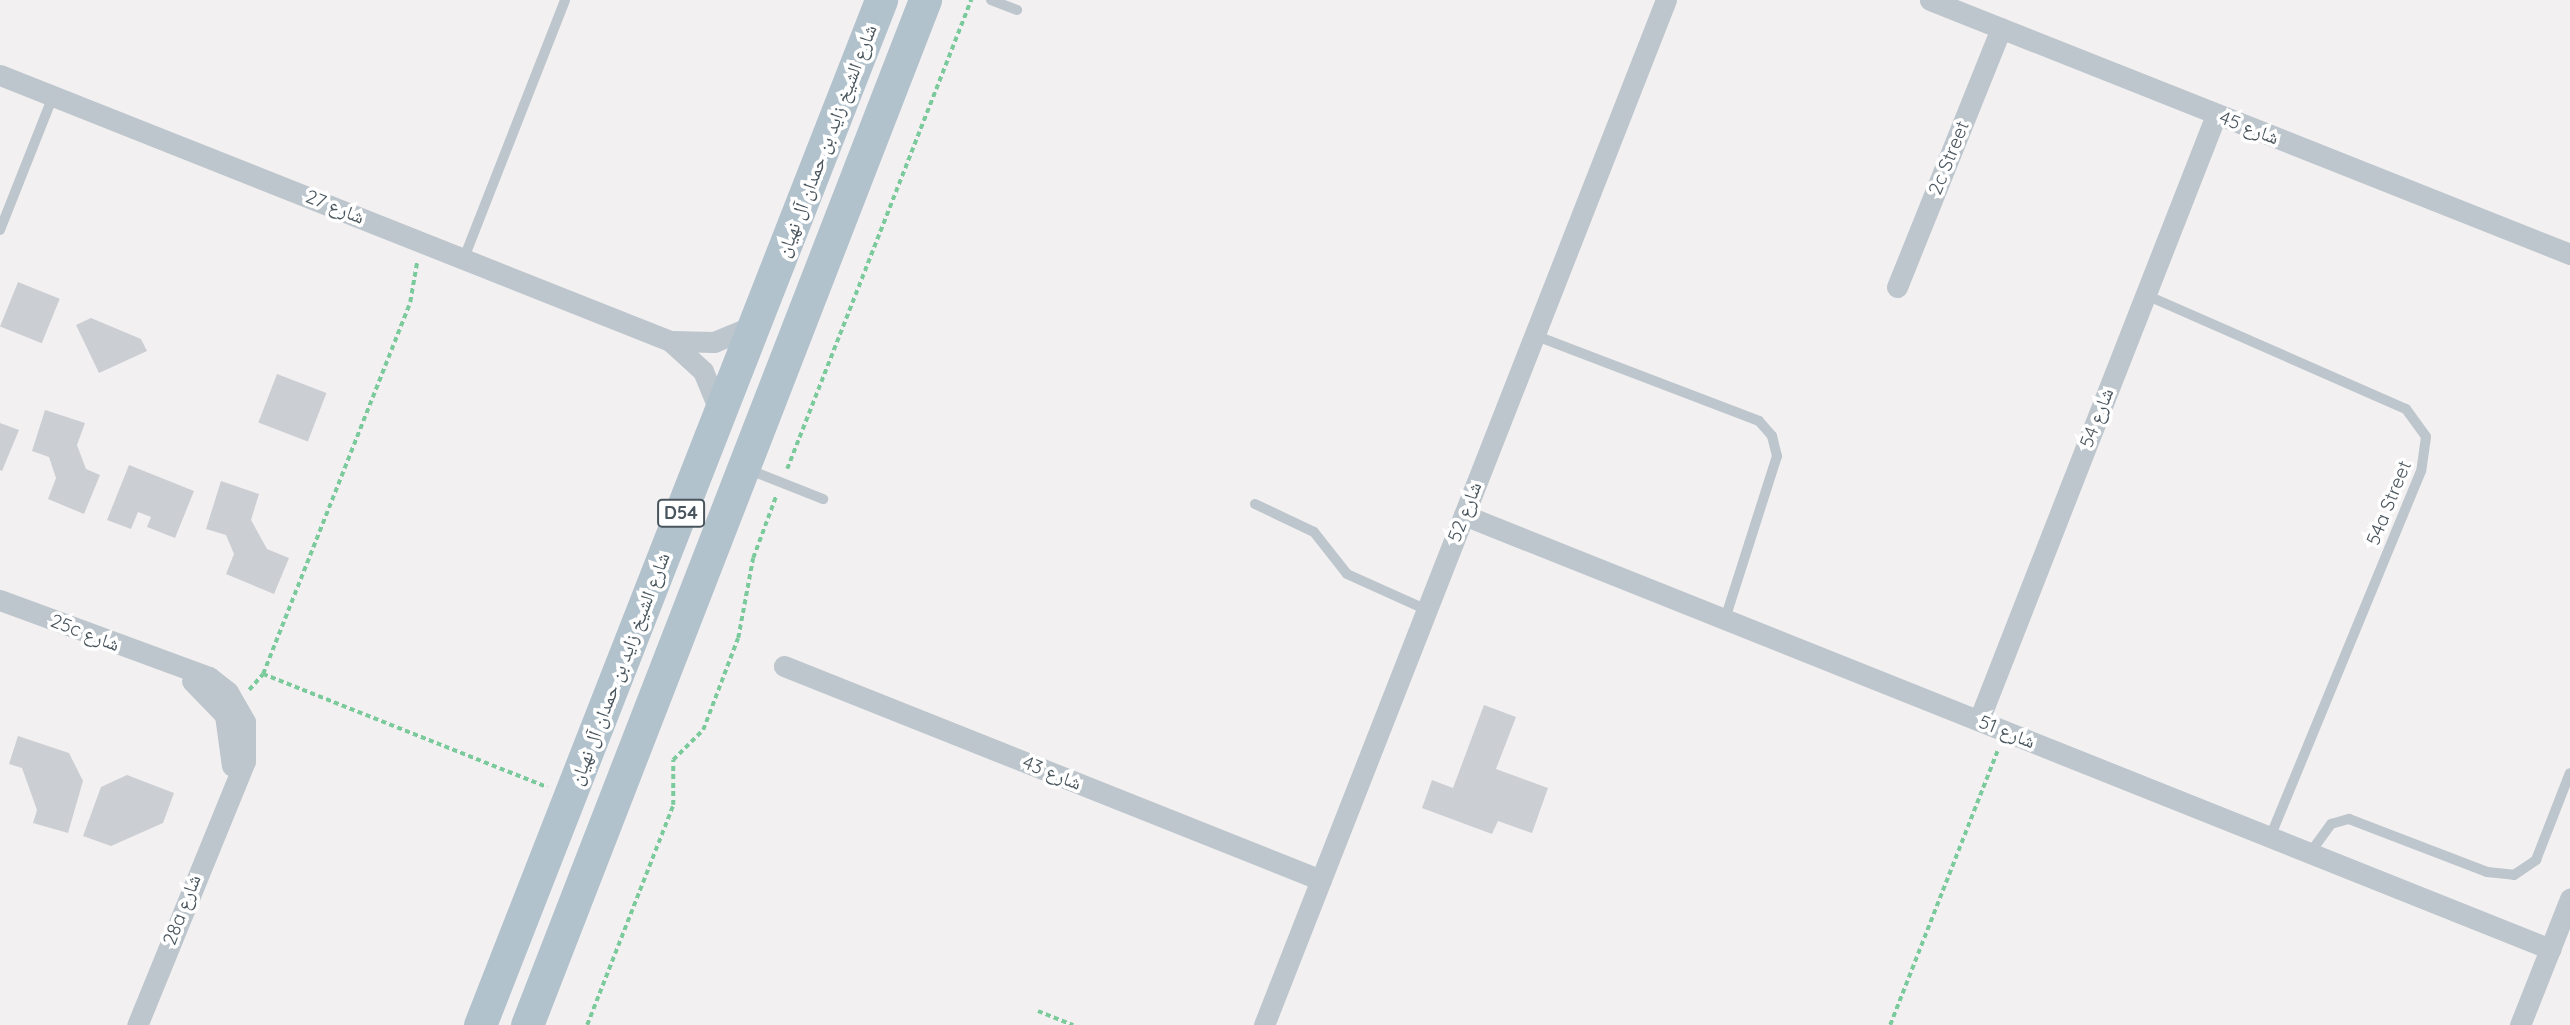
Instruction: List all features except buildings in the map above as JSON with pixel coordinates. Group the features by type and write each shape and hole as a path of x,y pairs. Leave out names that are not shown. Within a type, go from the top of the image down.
{"main road":[{"name":"شارع الشيخ زايد بن حمدان آل نهيان","path":"480,1025 881,0"},
{"name":"شارع الشيخ زايد بن حمدان آل نهيان","path":"527,1025 919,9"}],"street":[{"name":"شارع 52","path":"1264,1025 1666,0"},
{"name":"شارع 45","path":"1930,0 2570,254"},
{"name":"2c Street","path":"1897,287 2001,29"},
{"name":"شارع 27","path":"0,75 670,341 703,371 720,412"},
{"name":"شارع 54","path":"1979,720 2216,115"},
{"name":"شارع 27","path":"670,341 714,342 755,325"},
{"name":"شارع 51","path":"1464,515 2550,948"},
{"name":"25c شارع","path":"0,600 170,666 209,677 236,702 237,724"},
{"name":"25c شارع","path":"170,666 209,694 237,724"},
{"name":"شارع 43","path":"784,666 1321,880"},
{"name":"28a شارع","path":"137,1025 228,794 245,761 237,724"},
{"path":"2520,1025 2570,899"}],"lane":[{"path":"464,258 565,0"},
{"path":"991,0 1017,10"},
{"path":"0,230 52,96"},
{"name":"54a Street","path":"2146,295 2406,408 2426,437 2421,471 2270,837"},
{"path":"1534,335 1759,421 1772,436 1777,456 1725,619"},
{"path":"744,468 823,499"},
{"path":"1255,504 1314,532 1348,574 1427,610"},
{"path":"2311,853 2331,824 2349,819 2487,872 2514,875 2536,860 2570,773"}],"path":[{"path":"587,1025 673,805 673,760 703,730 738,638 752,558 971,0"},
{"path":"236,702 262,674 410,302 416,239"},
{"path":"262,674 570,796"},
{"path":"1890,1025 2005,731"},
{"path":"1038,1011 1073,1025"}]}
